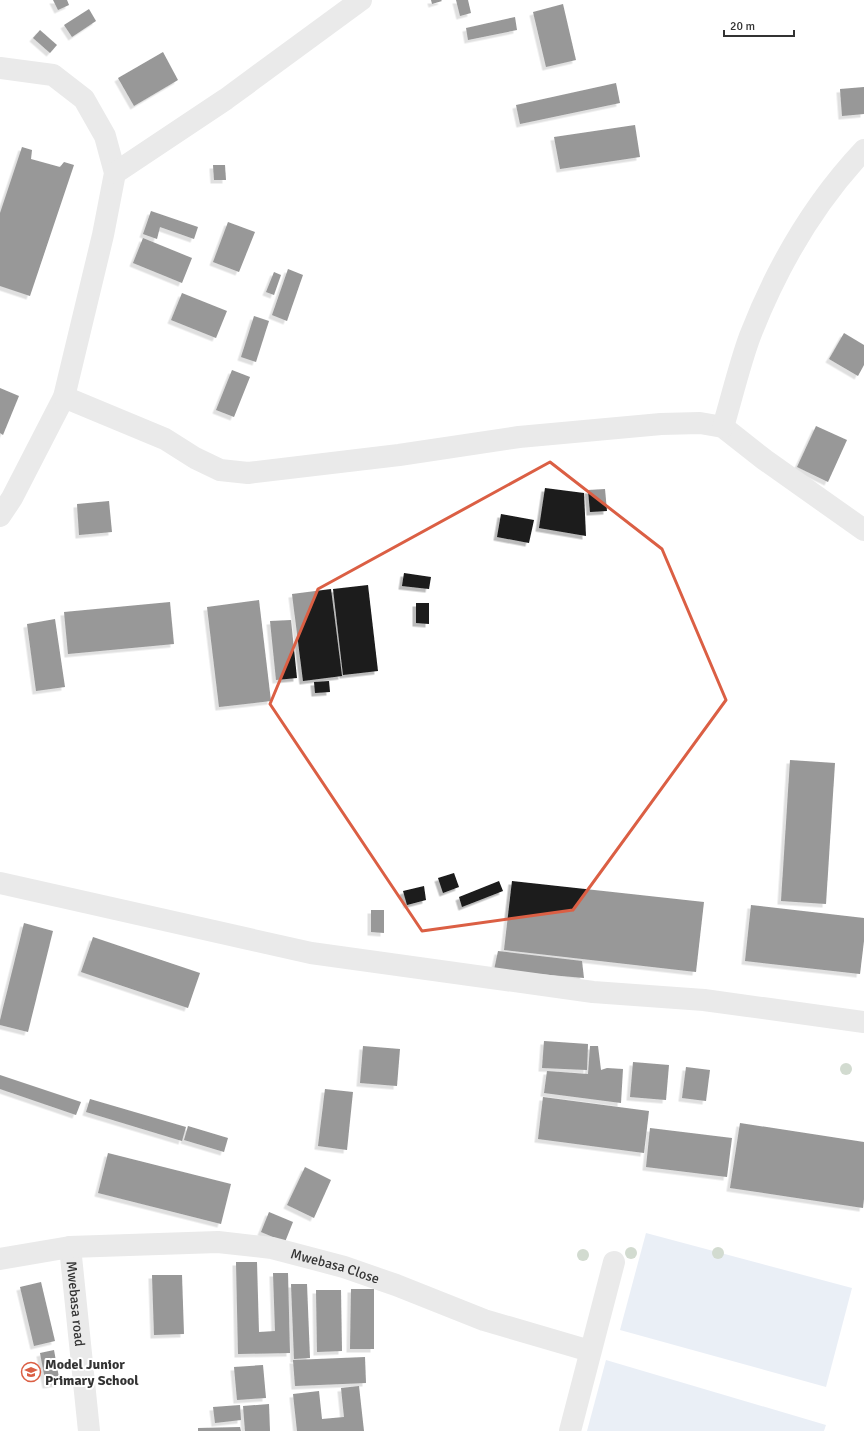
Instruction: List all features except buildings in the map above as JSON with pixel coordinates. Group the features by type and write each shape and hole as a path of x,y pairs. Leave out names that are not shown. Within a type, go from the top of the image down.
{"street":[{"path":"115,173 226,99 361,0"},
{"path":"0,68 53,76 84,99 105,136 115,173 104,235 64,397 12,498 0,516"},
{"path":"723,427 750,338 771,286 808,220 864,150"},
{"path":"64,397 165,439 195,458 220,470 248,473 399,455 527,437 661,424 700,423 723,427 765,460 864,530"},
{"path":"0,883 311,953 593,992 704,1000 864,1022"},
{"name":"Mwebasa Close","path":"70,1247 218,1242 272,1248 344,1267 396,1285 484,1320 590,1351"},
{"name":"Mwebasa road","path":"0,1259 70,1247 89,1431"},
{"path":"570,1431 614,1262"}],"highlighted area":[{"path":"550,462 662,549 726,700 573,910 422,931 270,704 318,589"}],"water":[{"path":"646,1233 852,1288 826,1387 620,1330"},
{"path":"606,1360 826,1425 824,1431 587,1431"}],"place":[{"name":"Model Junior Primary School","path":"31,1372"}]}
